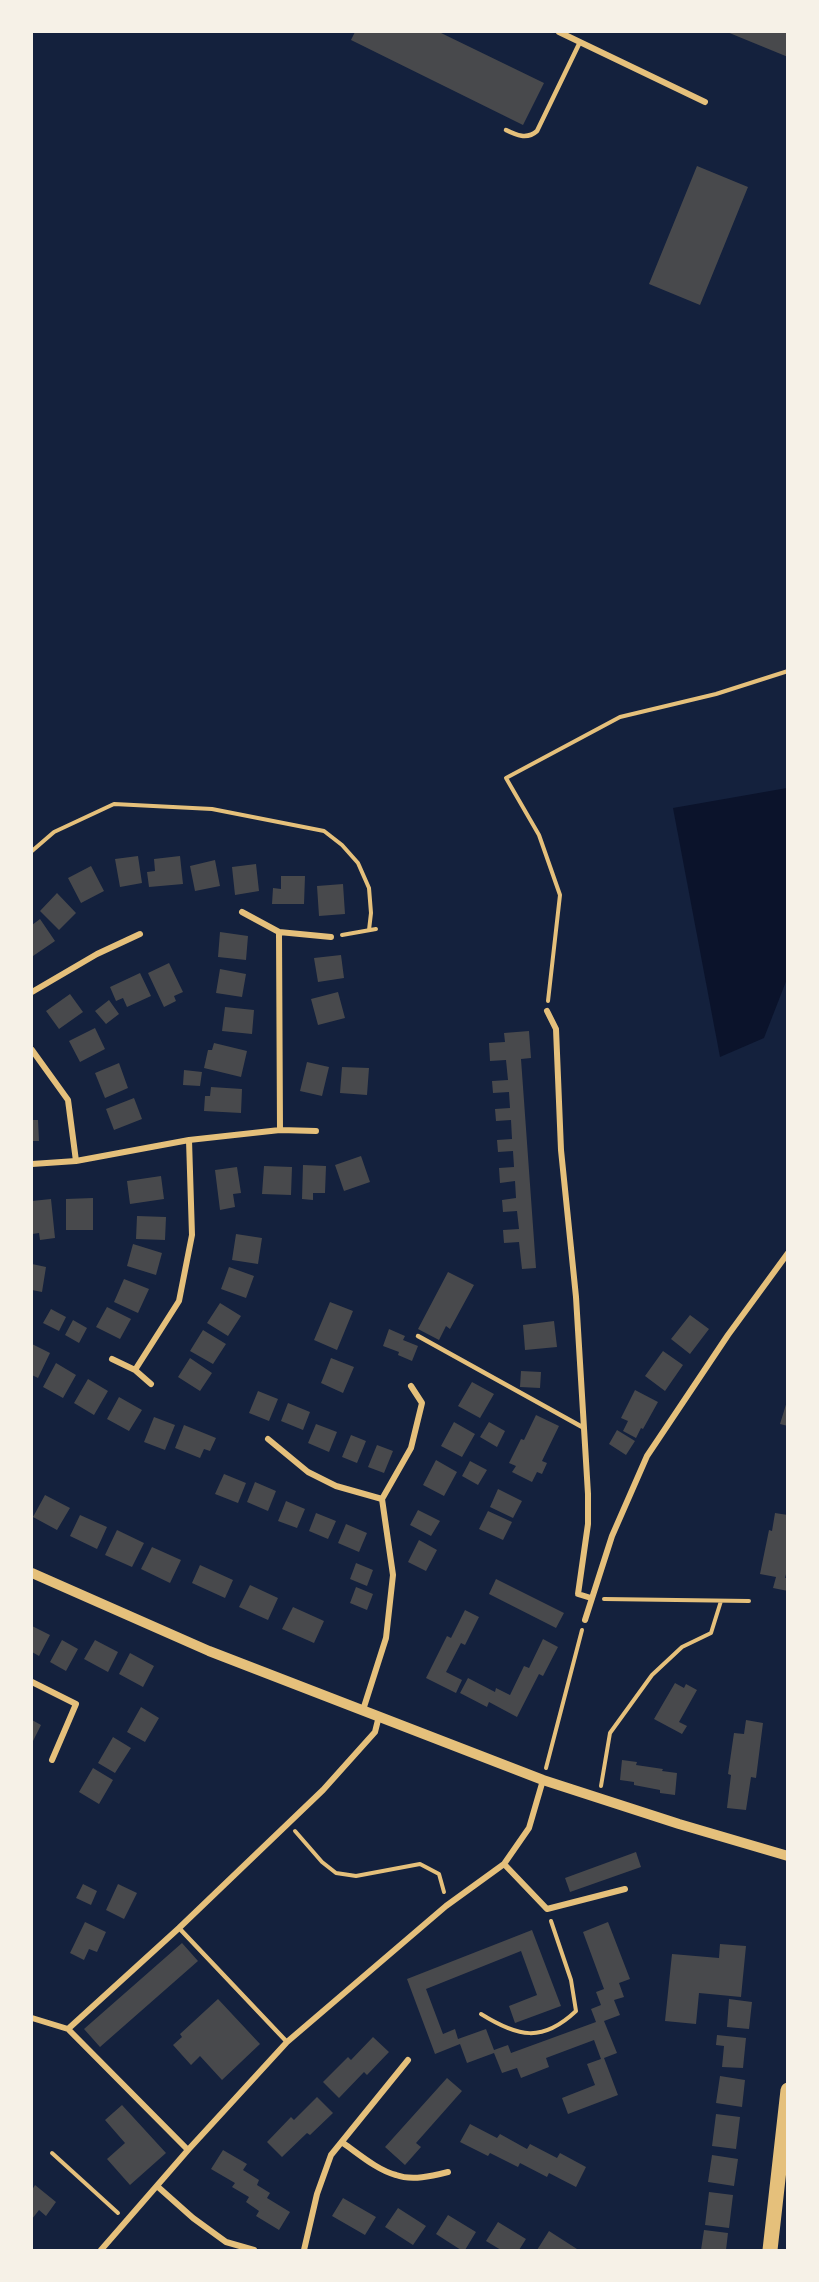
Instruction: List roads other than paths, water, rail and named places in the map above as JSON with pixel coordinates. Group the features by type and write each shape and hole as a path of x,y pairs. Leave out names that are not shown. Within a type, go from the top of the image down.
{"main road":[{"path":"770,2250 788,2090"}],"street":[{"path":"559,32 705,102"},
{"path":"242,912 279,932 332,937"},
{"path":"279,932 280,1130"},
{"path":"32,992 97,954 140,934"},
{"path":"547,1011 556,1029 561,1150 576,1297 588,1494 588,1524 578,1594 591,1599"},
{"path":"32,1050 68,1100 76,1161"},
{"path":"32,1164 76,1161 189,1140 280,1130 316,1131"},
{"path":"135,1370 179,1301 192,1235 189,1140"},
{"path":"585,1620 612,1536 647,1456 734,1327 788,1253"},
{"path":"112,1359 135,1370 151,1384"},
{"path":"363,1710 386,1638 393,1575 382,1499 411,1448 422,1403 411,1386"},
{"path":"268,1440 308,1472 336,1486 382,1499"},
{"path":"32,1573 209,1651 543,1780 788,1856"},
{"path":"32,1682 76,1704 52,1760"},
{"path":"68,2029 289,1824 375,1732 379,1716"},
{"path":"101,2250 188,2150 287,2042 446,1906 504,1864 529,1828 543,1780"},
{"path":"504,1864 547,1909 625,1889"},
{"path":"32,2018 68,2029 188,2150"},
{"path":"304,2250 317,2194 331,2156 408,2060"},
{"path":"343,2143 397,2176 424,2177 448,2172"},
{"path":"157,2186 193,2218 225,2242 254,2250"}],"lane":[{"path":"506,130 526,137 537,131 580,42"},
{"path":"418,1336 584,1428"},
{"path":"179,1928 287,2042"}],"water":[{"path":"787,788 787,979 764,1038 720,1057 673,808"}]}
